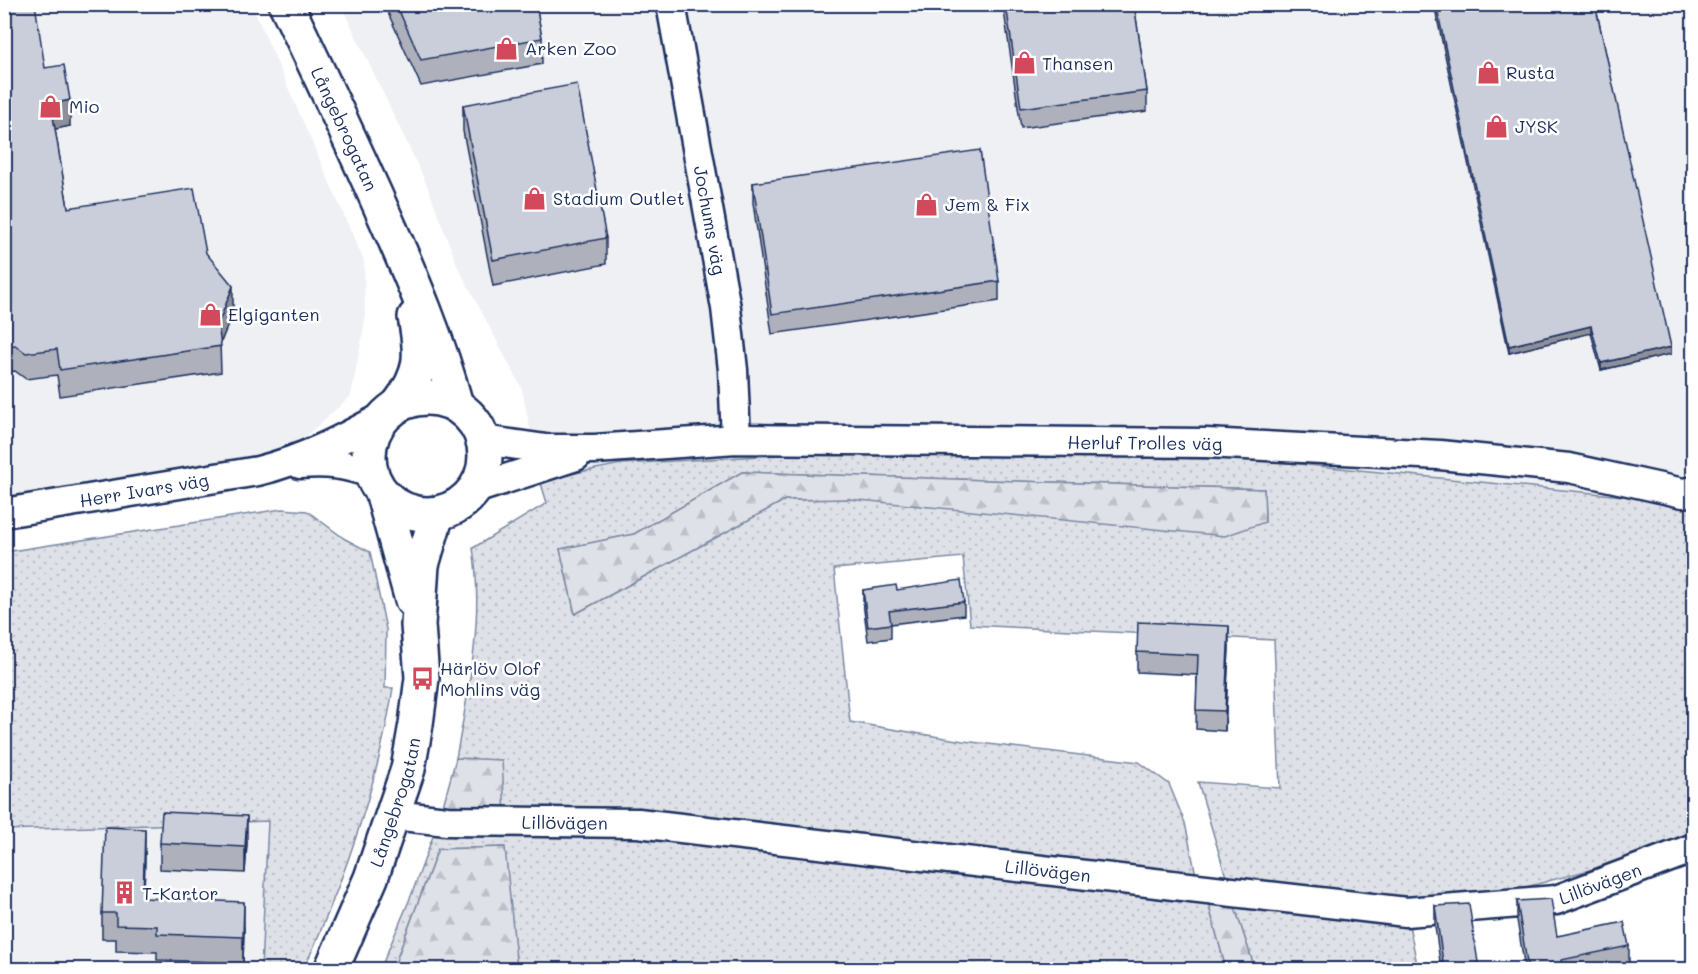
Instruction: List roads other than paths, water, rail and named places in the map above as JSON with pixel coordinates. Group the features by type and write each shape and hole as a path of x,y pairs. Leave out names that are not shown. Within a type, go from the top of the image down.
{"main road":[{"name":"Långebrogatan","path":"286,4 348,133 401,254 446,366 456,405"},
{"name":"Långebrogatan","path":"391,411 412,387 419,367 417,327 401,254"},
{"path":"428,398 456,405 473,420 483,440 484,469 475,489 458,505 437,514 407,511 394,505 377,484 368,458 369,443 374,429 391,411 413,399 428,398"},
{"name":"Långebrogatan","path":"377,484 418,625"},
{"name":"Långebrogatan","path":"331,969 371,878 408,769 422,678 418,625 422,565 437,514"}],"street":[{"name":"Jochums väg","path":"671,4 726,308 736,439"},
{"name":"Herr Ivars väg","path":"4,513 283,465 339,441 391,411"},
{"name":"Herluf Trolles väg","path":"483,440 546,449 595,449 736,439 1206,443 1428,455 1569,468 1683,493 1694,491"},
{"name":"Herluf Trolles väg","path":"475,489 595,449"},
{"name":"Herr Ivars väg","path":"283,465 330,462 350,466 377,484"},
{"name":"Lillövägen","path":"393,815 447,821 638,823 1406,912 1556,900 1694,848"}],"place":[{"name":"Arken Zoo","path":"507,48"},
{"name":"Thansen","path":"1024,63"},
{"name":"Rusta","path":"1488,72"},
{"name":"Mio","path":"51,106"},
{"name":"JYSK","path":"1497,126"},
{"name":"Stadium Outlet","path":"535,198"},
{"name":"Jem & Fix","path":"927,204"},
{"name":"Elgiganten","path":"210,314"},
{"name":"Härlöv Olof Mohlins väg","path":"422,678"},
{"name":"T-Kartor","path":"124,893"}]}
